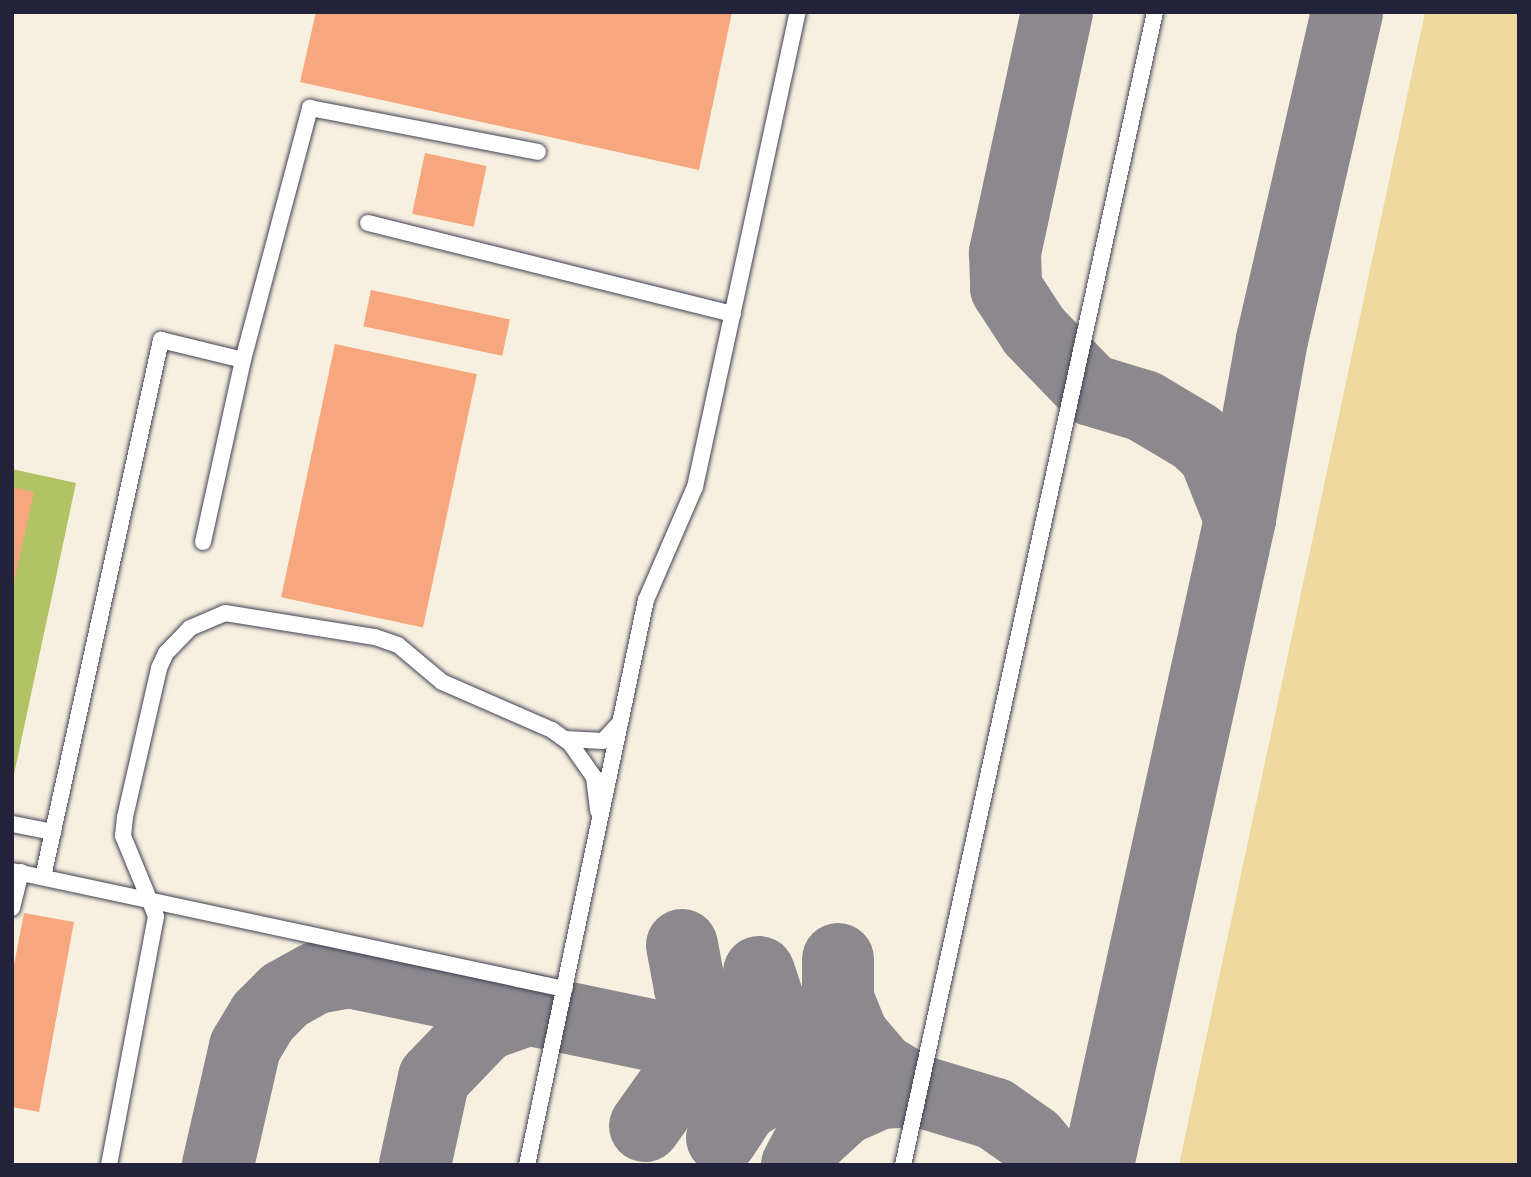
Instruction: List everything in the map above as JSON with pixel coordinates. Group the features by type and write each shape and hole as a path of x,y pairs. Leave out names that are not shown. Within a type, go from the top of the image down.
{"lane":[{"path":"527,1165 600,831 646,600 695,487 798,12"},
{"path":"904,1165 1155,12"},
{"path":"203,542 243,360 310,108 538,152"},
{"path":"368,223 733,314"},
{"path":"43,877 161,341 243,360"},
{"path":"108,1165 155,937 156,916 123,836 125,817 159,668 175,642 205,619 225,612 387,640 442,682 565,739 603,741 615,732 623,718"},
{"path":"565,739 594,777 600,831"},
{"path":"12,824 53,832"},
{"path":"12,908 16,872 565,989"}],"green space":[{"path":"12,469 76,483 12,784"}],"sand":[{"path":"1425,12 1519,12 1519,1165 1179,1165"}],"building":[{"path":"316,12 732,12 699,170 300,82"},
{"path":"425,153 487,166 474,227 412,214"},
{"path":"371,290 510,320 502,356 363,326"},
{"path":"335,344 477,374 423,627 281,597"},
{"path":"12,487 34,492 13,587 12,587"},
{"path":"24,913 74,922 39,1112 12,1107 12,975"}],"taxiway":[{"path":"1057,12 1005,253 1006,288 1034,331 1091,390 1144,406 1196,437 1214,454 1240,519"},
{"path":"1098,1165 1240,519 1272,340 1347,12"},
{"path":"682,945 690,988 715,1025 750,1059"},
{"path":"838,959 838,999 853,1036 881,1069 918,1091"},
{"path":"218,1165 245,1047 263,1017 285,995 316,978 349,972 919,1091 995,1114 1032,1140 1053,1165"},
{"path":"759,972 774,1017 804,1054 841,1074"},
{"path":"415,1165 434,1078 485,1025 530,1009"},
{"path":"645,1126 674,1085 713,1064 758,1058"},
{"path":"722,1138 743,1106 780,1083 818,1070"},
{"path":"797,1165 811,1139 844,1109 880,1093 918,1091"}]}
